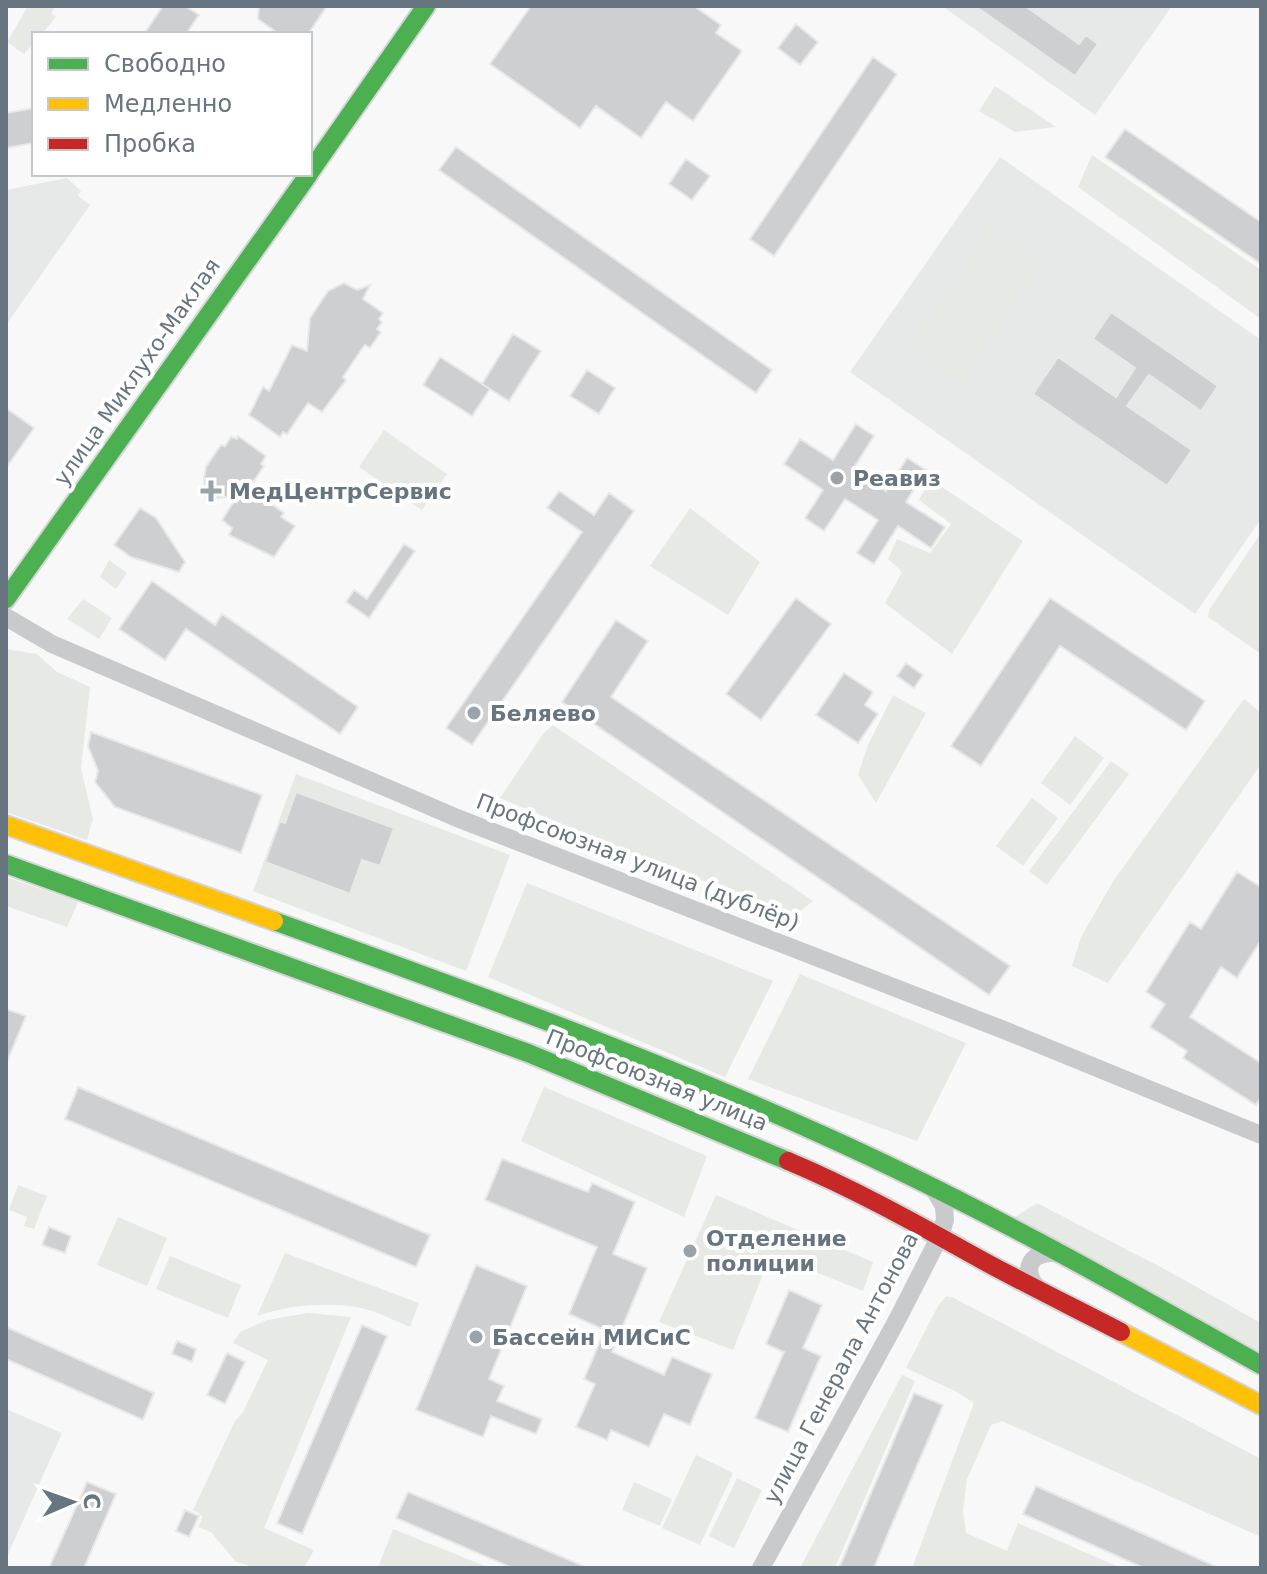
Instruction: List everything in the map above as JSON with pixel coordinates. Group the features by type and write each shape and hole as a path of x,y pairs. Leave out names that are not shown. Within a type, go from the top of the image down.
{"main road":[{"name":"улица Миклухо-Маклая","path":"312,169 426,6"},
{"name":"улица Миклухо-Маклая","path":"6,599 307,176"},
{"name":"Профсоюзная улица","path":"6,825 579,1034 752,1104 934,1188 1261,1365"},
{"name":"Профсоюзная улица","path":"6,864 528,1053 815,1172 1261,1405"}],"street":[{"name":"Профсоюзная улица (дублёр)","path":"6,617 52,644 457,818 1004,1030 1261,1135"},
{"name":"улица Генерала Антонова","path":"761,1568 940,1236 945,1220 944,1206 934,1188"},
{"path":"1038,1289 1032,1282 1029,1265 1032,1259 1039,1254 1056,1253"}],"shaded area":[{"path":"28,6 54,8 51,13 56,17 44,32 32,32 32,45 24,54 7,42"},
{"path":"942,6 1172,6 1095,115"},
{"path":"995,86 1056,127 1015,132 979,111"},
{"path":"1092,155 1261,270 1261,319 1078,187"},
{"path":"1000,157 1261,340 1261,519 1195,614 850,372"},
{"path":"67,178 81,191 78,196 90,205 6,325 6,190"},
{"path":"993,225 1046,263 1026,292 973,254"},
{"path":"973,257 1024,292 959,385 908,350"},
{"path":"384,430 447,474 422,510 359,467"},
{"path":"930,479 1023,541 952,654 885,603 902,572 888,559 897,539 930,553 951,524 919,500"},
{"path":"690,508 760,562 728,615 650,566"},
{"path":"1261,533 1261,654 1208,617 1209,610"},
{"path":"109,560 127,573 116,589 100,577"},
{"path":"83,599 112,618 99,639 67,619"},
{"path":"6,649 37,654 57,672 90,687 81,769 93,819 87,840 6,812"},
{"path":"893,695 926,713 876,803 858,775 868,745"},
{"path":"1244,699 1261,713 1261,764 1108,983 1072,966 1081,937 1114,880"},
{"path":"553,725 813,901 794,916 500,798 543,734"},
{"path":"1075,736 1104,758 1070,805 1041,783"},
{"path":"1111,761 1129,774 1047,885 1029,871"},
{"path":"296,774 510,855 466,971 253,891"},
{"path":"1032,798 1058,818 1023,866 996,846"},
{"path":"6,877 78,902 67,927 6,906"},
{"path":"527,883 773,981 725,1077 488,977"},
{"path":"800,974 966,1043 917,1141 748,1079"},
{"path":"544,1087 707,1156 684,1217 521,1141"},
{"path":"18,1185 47,1196 34,1229 24,1226 27,1217 9,1210"},
{"path":"716,1195 873,1262 863,1291 771,1254 733,1350 659,1322"},
{"path":"1037,1203 1261,1323 1261,1352 1013,1218"},
{"path":"118,1217 167,1238 147,1286 97,1265"},
{"path":"285,1253 419,1303 410,1327 370,1310 345,1306 293,1307 257,1316"},
{"path":"170,1256 241,1285 228,1318 156,1289"},
{"path":"946,1296 1261,1459 1261,1537 1002,1421 991,1425 967,1479 963,1511 966,1533 1007,1551 1018,1523 1121,1568 912,1568 974,1403 906,1368"},
{"path":"308,1313 351,1317 264,1528 314,1550 304,1568 256,1568 235,1561 211,1532 198,1527 203,1516 193,1510 268,1360 233,1343 240,1332 267,1320"},
{"path":"902,1375 915,1381 835,1568 800,1568"},
{"path":"6,1409 62,1433 6,1559"},
{"path":"696,1455 733,1473 700,1545 662,1528"},
{"path":"737,1478 762,1490 734,1548 709,1536"},
{"path":"634,1482 672,1499 660,1526 622,1510"},
{"path":"393,1529 490,1568 385,1568 379,1565"}],"building":[{"path":"163,6 185,6 199,15 187,32 145,32"},
{"path":"259,6 327,6 309,32 276,32 258,19"},
{"path":"531,6 694,6 721,25 716,33 742,51 693,121 666,102 641,138 596,106 580,128 490,64"},
{"path":"975,6 1025,6 1079,44 1086,35 1098,44 1075,76"},
{"path":"796,24 818,42 800,65 778,48"},
{"path":"873,57 897,74 774,256 750,239"},
{"path":"32,108 32,143 6,148 6,113"},
{"path":"1125,129 1261,222 1261,264 1105,157"},
{"path":"456,147 772,370 756,393 439,170"},
{"path":"686,159 710,176 692,200 669,184"},
{"path":"344,283 357,290 370,285 363,299 383,313 377,329 381,332 370,348 365,345 361,350 343,377 346,380 322,412 308,403 287,434 283,432 280,437 249,415 263,387 269,391 292,345 307,351 310,318 328,291"},
{"path":"1111,312 1218,386 1201,411 1149,375 1127,406 1192,450 1167,486 1033,394 1058,357 1116,397 1135,368 1093,339"},
{"path":"513,334 541,351 509,401 482,384"},
{"path":"440,357 490,389 472,416 423,385"},
{"path":"587,370 615,388 599,414 570,396"},
{"path":"6,408 34,428 6,468"},
{"path":"856,424 874,436 853,469 886,491 907,458 926,470 906,502 945,527 931,548 898,526 874,564 857,553 878,520 845,499 824,531 805,518 823,490 784,464 800,439 833,460"},
{"path":"238,436 266,456 261,464 264,466 249,488 284,513 281,517 295,526 274,557 229,535 232,528 222,520 238,495 206,500 206,467 221,445 225,446 231,437 237,439"},
{"path":"559,491 594,515 609,493 634,511 472,745 446,728 582,532 547,508"},
{"path":"140,508 156,518 185,562 179,572 131,557 114,545"},
{"path":"404,544 415,551 369,618 346,602 354,590 367,599"},
{"path":"152,581 215,625 222,614 358,707 340,734 186,629 165,660 119,629"},
{"path":"796,598 831,624 761,720 726,694"},
{"path":"1050,598 1205,701 1186,730 1060,646 981,766 951,746"},
{"path":"616,620 648,641 611,697 1010,966 989,995 562,702"},
{"path":"906,663 923,675 914,688 897,676"},
{"path":"844,673 873,692 865,705 878,714 858,743 816,715"},
{"path":"91,732 262,795 241,853 115,807 95,782 98,771 88,746"},
{"path":"296,792 394,828 380,866 362,860 350,894 265,862 280,821 285,823"},
{"path":"1237,872 1261,887 1261,940 1237,978 1221,967 1190,1017 1261,1063 1261,1097 1256,1105 1183,1058 1187,1051 1150,1027 1165,1004 1146,992 1190,922 1201,929"},
{"path":"6,1009 26,1016 6,1064"},
{"path":"78,1087 430,1235 416,1267 65,1119"},
{"path":"502,1159 588,1192 592,1183 635,1202 613,1254 647,1268 612,1352 664,1375 672,1357 712,1374 690,1425 664,1414 649,1447 611,1430 607,1440 576,1427 595,1384 584,1379 605,1330 569,1314 597,1247 485,1200"},
{"path":"49,1227 71,1236 65,1253 42,1245"},
{"name":"Бассейн МИСиС","path":"476,1265 527,1286 489,1379 504,1386 497,1401 542,1419 536,1434 491,1416 483,1437 416,1410"},
{"path":"789,1290 822,1305 803,1348 821,1356 788,1432 755,1418 784,1352 766,1344"},
{"path":"362,1325 387,1336 302,1534 277,1523"},
{"path":"6,1327 154,1393 143,1420 6,1359"},
{"path":"177,1341 196,1349 192,1362 172,1354"},
{"path":"227,1353 245,1362 225,1404 207,1395"},
{"path":"914,1393 943,1405 874,1568 839,1568"},
{"path":"87,1482 116,1494 84,1568 49,1568"},
{"path":"1036,1486 1219,1568 1144,1568 1023,1514"},
{"path":"408,1492 588,1568 513,1568 396,1518"},
{"path":"185,1510 199,1516 189,1537 176,1531"}],"traffic: fast":[{"path":"312,169 426,6"},
{"path":"6,599 308,176"},
{"path":"6,864 528,1053 788,1161"},
{"path":"274,921 622,1050 827,1137 992,1217 1261,1365"}],"traffic: slow":[{"path":"6,825 274,921"},
{"path":"1121,1332 1261,1405"}],"traffic: jam":[{"path":"788,1161 880,1204 1121,1332"}],"place":[{"name":"Реавиз","path":"837,478"},
{"name":"МедЦентрСервис","path":"211,491"},
{"name":"Беляево","path":"474,713"},
{"name":"Отделение полиции","path":"690,1251"},
{"name":"Бассейн МИСиС","path":"476,1337"}]}
